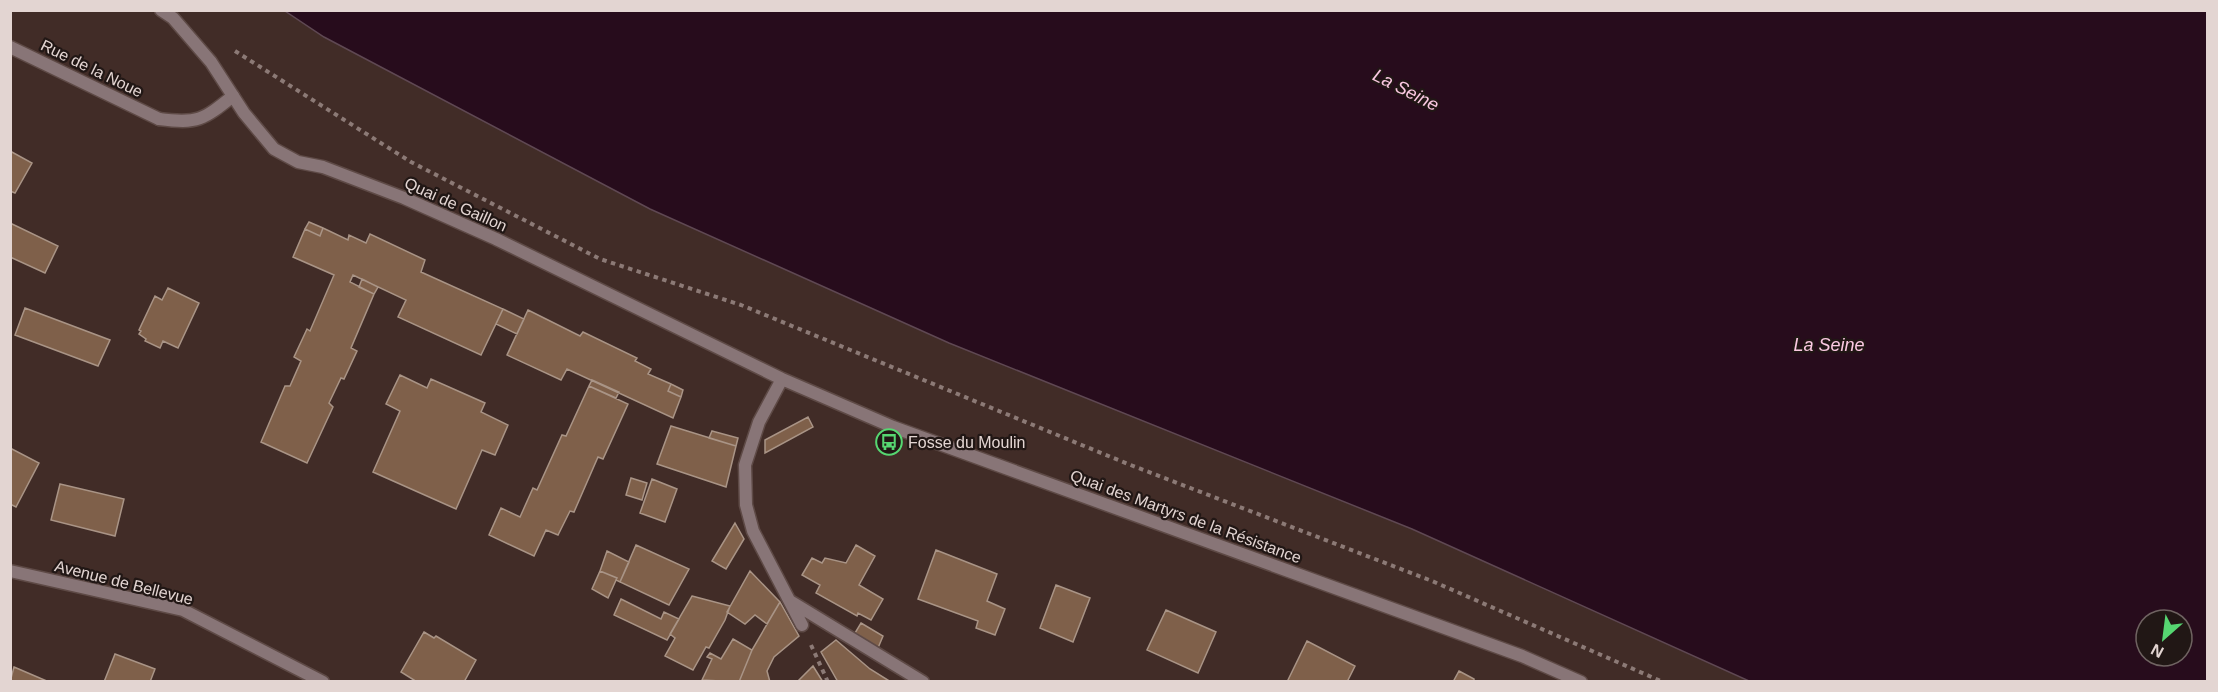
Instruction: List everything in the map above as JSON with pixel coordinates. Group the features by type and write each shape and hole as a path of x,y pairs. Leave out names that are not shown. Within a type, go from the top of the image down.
{"street":[{"name":"Quai de Gaillon","path":"161,10 173,18 211,62 244,113 274,149 298,162 323,167 404,198 506,244 782,379"},
{"name":"Rue de la Noue","path":"10,47 159,120 185,123 204,118 233,96"},
{"path":"782,379 759,422 745,465 746,504 753,531 802,625"},
{"name":"Quai des Martyrs de la Résistance","path":"782,379 894,427 1511,652 1581,681"},
{"name":"Avenue de Bellevue","path":"10,571 183,610 323,681"},
{"path":"789,600 923,681"}],"path":[{"path":"228,44 236,53 411,162 600,259 741,305 1128,464 1432,581 1663,681"},
{"path":"802,625 828,681"}],"water":[{"name":"La Seine","path":"285,11 2207,11 2207,681 1749,681 1412,529 949,343 650,209 324,37"}],"building":[{"path":"10,151 32,163 15,193 10,191"},
{"path":"309,222 323,228 320,236 305,229"},
{"path":"10,223 58,246 45,273 10,257"},
{"path":"323,228 348,240 349,235 366,243 370,234 425,260 421,272 503,309 481,355 398,317 406,300 353,275 350,282 374,294 351,348 357,351 344,379 341,378 329,403 333,407 307,463 261,442 285,386 290,386 301,361 294,357 307,329 310,331 334,275 293,257 305,229 320,236"},
{"path":"362,279 378,287 374,294 359,287"},
{"path":"168,288 199,303 178,348 163,341 160,348 145,341 146,339 139,334 155,296 162,300"},
{"path":"25,308 110,340 98,366 15,335"},
{"path":"503,309 524,319 517,334 496,324"},
{"path":"528,310 580,336 583,332 637,358 635,361 651,369 648,374 671,384 668,391 681,397 673,418 567,369 561,380 507,355"},
{"path":"400,375 427,388 431,379 485,403 481,412 508,425 495,455 482,450 456,509 373,472 400,411 386,404"},
{"path":"592,380 619,392 616,398 589,386"},
{"path":"671,384 683,390 681,397 668,391"},
{"path":"589,386 628,404 603,459 598,457 574,512 570,511 558,535 546,530 534,556 489,535 501,508 520,517 533,488 537,490 562,435 566,436"},
{"path":"808,417 813,427 765,453 765,440"},
{"path":"671,426 736,446 726,487 657,464"},
{"path":"712,431 738,438 736,446 709,438"},
{"path":"10,448 39,463 16,507 10,504"},
{"path":"631,478 647,483 642,500 626,495"},
{"path":"652,479 677,489 665,522 640,513"},
{"path":"60,484 124,499 115,536 51,520"},
{"path":"735,523 744,539 726,569 712,561"},
{"path":"636,545 689,569 669,605 620,582"},
{"path":"856,545 875,556 859,585 883,599 871,620 858,613 857,616 816,593 820,585 802,575 812,558 822,563 825,558 846,563"},
{"path":"936,550 997,574 987,601 1005,609 995,635 976,628 978,621 918,599"},
{"path":"607,551 629,562 620,582 616,580 617,578 600,571"},
{"path":"600,571 617,578 608,598 592,589"},
{"path":"750,571 780,602 767,624 755,615 745,624 727,612"},
{"path":"1056,585 1090,598 1073,642 1040,628"},
{"path":"692,596 730,606 709,648 706,647 693,670 665,656 675,638 670,634"},
{"path":"621,599 661,619 664,612 679,619 667,640 614,615"},
{"path":"780,602 799,636 774,657 767,671 770,682 739,682 752,650"},
{"path":"1166,610 1216,632 1198,673 1147,650"},
{"path":"861,623 883,636 878,648 855,633"},
{"path":"424,632 434,638 436,636 476,660 464,682 417,682 401,672"},
{"path":"733,639 752,650 739,682 702,680 712,659 707,657 710,653 721,659"},
{"path":"836,640 870,669 891,682 838,682 821,652"},
{"path":"1307,641 1355,666 1347,682 1287,682"},
{"path":"115,654 155,669 150,682 104,682"},
{"path":"813,666 823,682 797,682"},
{"path":"14,667 49,682 10,682"},
{"path":"1459,671 1474,679 1474,682 1453,682"}],"place":[{"name":"Fosse du Moulin","path":"889,442"}]}
